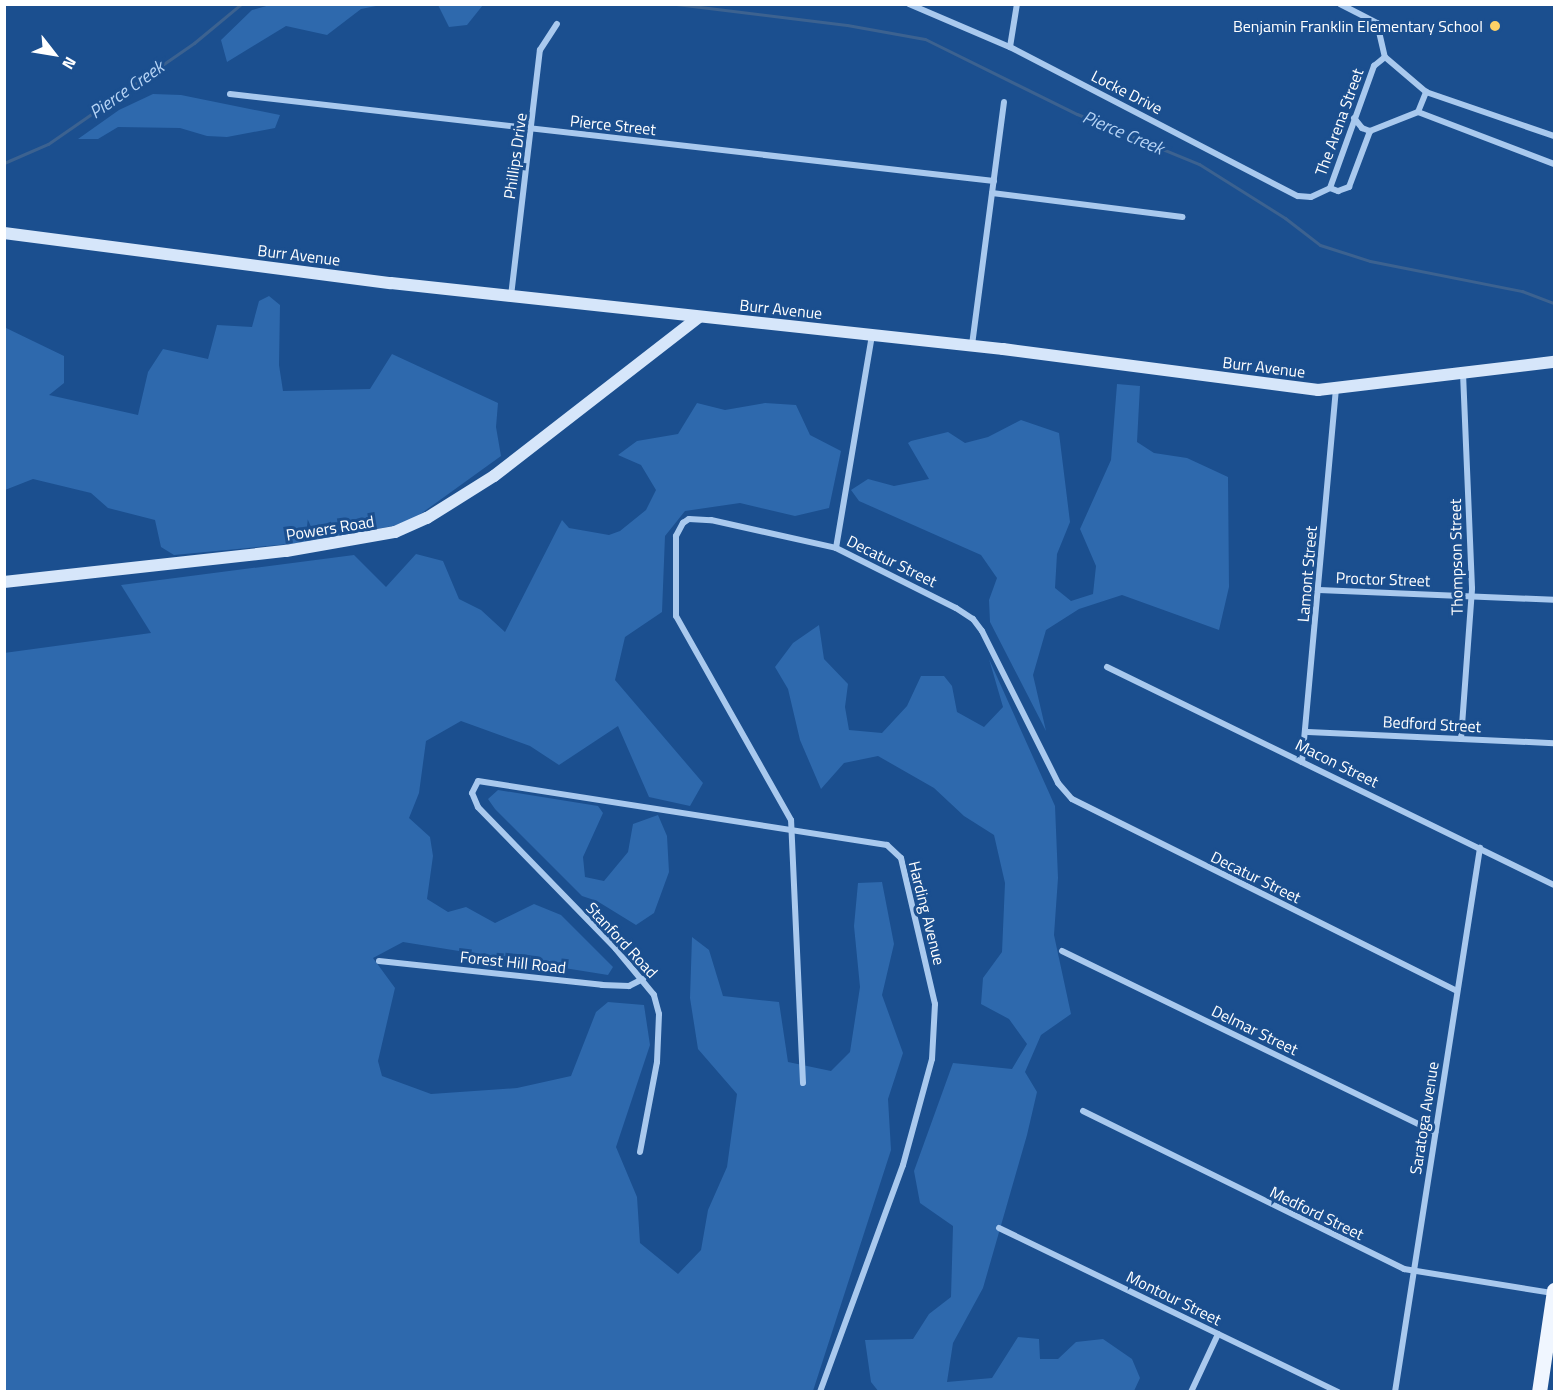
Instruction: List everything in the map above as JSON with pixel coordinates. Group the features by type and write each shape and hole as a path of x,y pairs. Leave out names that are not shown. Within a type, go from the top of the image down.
{"main road":[{"path":"1539,1392 1550,1345 1554,1292"}],"street":[{"name":"Locke Drive","path":"909,4 1010,47 1299,196 1311,197 1330,188"},
{"path":"1010,47 1017,4"},
{"path":"1340,4 1377,23 1385,57"},
{"name":"Phillips Drive","path":"511,296 540,50 557,24"},
{"name":"The Arena Street","path":"1418,112 1371,131 1349,187 1338,191 1330,188 1374,66 1385,57 1426,92 1554,136"},
{"path":"1426,92 1418,112 1554,164"},
{"name":"Pierce Street","path":"230,94 994,181"},
{"path":"972,345 1004,102"},
{"path":"1354,118 1362,128 1371,131"},
{"path":"992,193 1182,217"},
{"name":"Burr Avenue","path":"4,233 511,296 972,345 1264,384 1336,389 1554,362"},
{"name":"Powers Road","path":"4,582 321,547 395,532 427,518 486,481 699,317"},
{"path":"836,548 872,335"},
{"name":"Thompson Street","path":"1461,739 1472,596 1463,374"},
{"name":"Lamont Street","path":"1302,762 1308,732 1336,389"},
{"name":"Decatur Street","path":"803,1083 791,820 676,616 676,536 682,523 697,518 836,548 864,559 973,619 1058,783 1072,799 1457,991"},
{"name":"Proctor Street","path":"1319,590 1554,600"},
{"name":"Macon Street","path":"1107,667 1554,885"},
{"name":"Bedford Street","path":"1308,732 1554,743"},
{"name":"Harding Avenue","path":"475,783 485,780 894,849 904,869 935,1004 927,1082 903,1165 820,1392"},
{"name":"Stanford Road","path":"475,783 472,793 478,807 643,979 654,995 659,1014 657,1062 640,1152"},
{"name":"Saratoga Avenue","path":"1395,1392 1480,849"},
{"name":"Delmar Street","path":"1062,951 1435,1132"},
{"name":"Forest Hill Road","path":"379,961 602,985 629,986 643,979"},
{"name":"Medford Street","path":"1083,1111 1203,1173 1414,1272 1554,1292"},
{"name":"Montour Street","path":"999,1228 1338,1392"},
{"path":"1191,1392 1218,1334"}],"shaded area":[{"path":"270,5 381,5 361,9 327,35 286,26 227,62 221,40 252,10"},
{"path":"438,5 483,5 467,25 449,27"},
{"path":"153,94 181,95 280,115 275,128 227,137 207,136 180,128 118,127 98,139 78,139 119,110"},
{"path":"269,296 280,305 279,365 283,391 370,389 392,354 498,403 496,427 501,456 415,518 393,526 299,543 174,555 161,547 155,520 108,508 91,493 33,479 5,490 4,327 64,356 64,383 49,395 138,415 148,372 163,349 208,359 217,325 252,327 259,301"},
{"path":"1117,384 1140,386 1137,442 1154,453 1187,458 1228,477 1229,587 1219,630 1122,595 1079,609 1046,630 1033,675 1046,731 990,622 989,600 997,578 981,555 859,501 851,490 868,479 894,486 929,479 908,443 911,441 948,432 965,443 988,437 1021,420 1059,433 1070,522 1057,554 1055,588 1071,601 1093,594 1096,566 1080,529 1111,460"},
{"path":"697,403 725,410 765,403 796,405 810,435 841,451 829,508 795,516 740,503 685,511 665,536 662,612 625,637 615,680 703,783 690,806 649,797 618,726 559,765 530,746 461,721 426,741 419,793 409,818 430,837 433,856 427,899 448,912 466,907 495,923 534,904 561,915 613,967 608,975 403,942 373,958 395,988 378,1061 382,1076 431,1094 517,1088 571,1076 596,1012 608,1002 644,1005 650,1045 616,1147 637,1197 640,1243 678,1274 701,1250 708,1210 727,1167 737,1094 698,1049 690,998 692,937 709,950 723,996 779,1002 788,1062 831,1071 850,1052 860,987 854,926 858,883 882,882 894,944 882,995 903,1053 888,1099 891,1150 813,1391 5,1391 4,653 151,633 121,585 354,555 386,587 416,554 443,561 459,599 481,610 505,632 562,520 569,528 609,535 620,531 646,510 656,490 641,465 618,455 637,441 678,434"},
{"path":"819,625 824,659 848,684 845,707 849,730 882,733 907,706 921,676 944,676 952,686 957,712 984,727 1003,707 989,659 1055,806 1058,878 1054,935 1071,1014 1041,1035 1025,1072 1037,1092 1027,1135 983,1288 953,1343 947,1382 992,1378 1018,1337 1039,1339 1040,1359 1058,1359 1076,1342 1103,1339 1132,1359 1140,1378 1134,1391 879,1392 871,1382 865,1340 913,1339 929,1314 951,1297 953,1226 920,1203 914,1171 953,1063 1012,1069 1027,1044 1009,1019 981,1004 983,978 1002,952 1005,883 994,835 964,816 934,788 878,756 844,763 821,789 800,740 788,689 775,667 793,643"},
{"path":"498,790 598,806 603,813 583,857 585,877 604,881 628,852 633,824 658,815 667,836 669,872 654,913 636,925 597,901 582,896 495,809 488,799"}],"waterway":[{"name":"Pierce Creek","path":"4,163 48,144 194,43 241,4"},
{"name":"Pierce Creek","path":"676,4 847,25 925,39 1077,114 1199,164 1285,218 1320,245 1370,261 1522,291 1554,303"}],"place":[{"name":"Benjamin Franklin Elementary School","path":"1495,26"}]}
